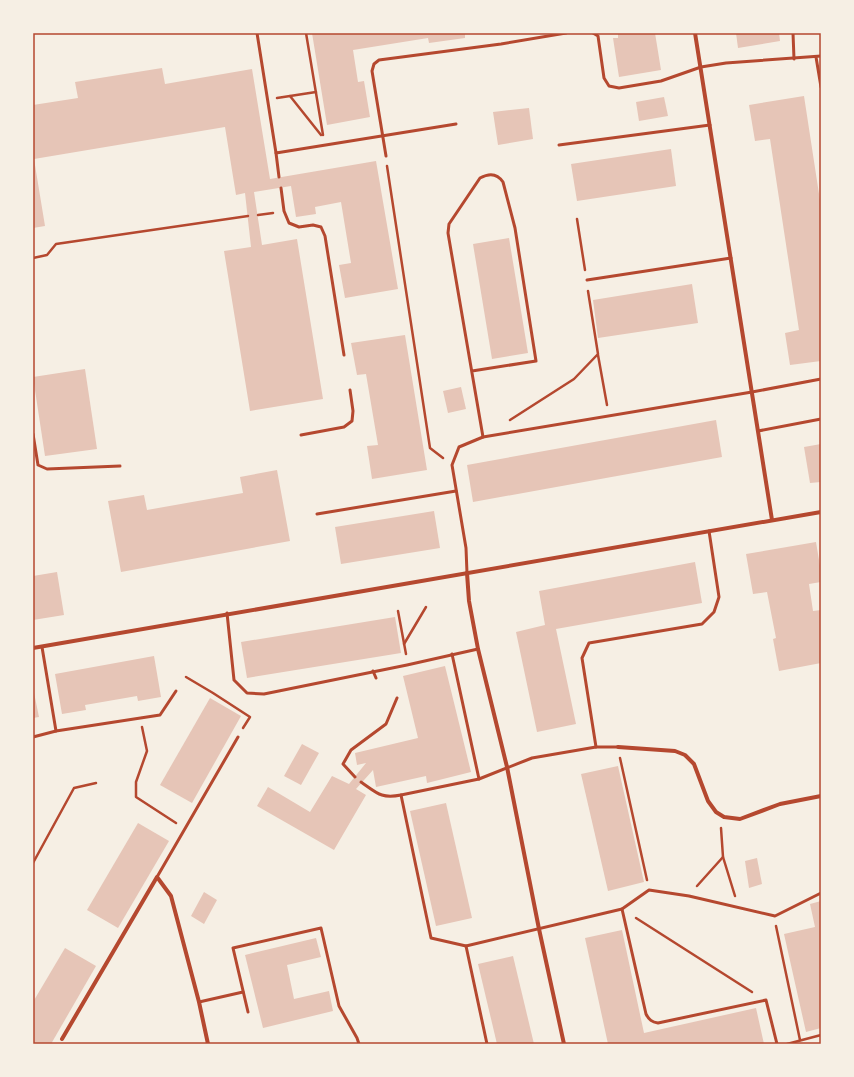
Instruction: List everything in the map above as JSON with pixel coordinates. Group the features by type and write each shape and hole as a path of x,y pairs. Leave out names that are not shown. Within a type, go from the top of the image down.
{"street":[{"path":"696,33 772,520"},
{"path":"33,648 227,613 821,512"},
{"path":"467,573 469,601 478,649 507,767 564,1044"},
{"path":"618,747 675,751 685,755 694,764 708,801 716,812 724,817 740,820 780,804 821,796"},
{"path":"62,1039 90,993 156,876 171,896 199,1002 208,1044"}],"lane":[{"path":"258,33 279,177"},
{"path":"386,156 372,71 374,64 379,60 501,44 566,33"},
{"path":"593,33 598,36 604,78 610,86 619,88 661,81 701,67 742,62 821,56"},
{"path":"794,33 794,59"},
{"path":"816,57 821,87"},
{"path":"276,153 456,124"},
{"path":"559,145 710,125"},
{"path":"472,371 536,361 515,228 503,182 500,177 494,174 487,174 480,178 449,224 448,233 483,437"},
{"path":"281,188 284,211 289,223 299,227 313,225 321,227 326,236 344,355"},
{"path":"587,280 731,258"},
{"path":"467,573 466,548 452,465 459,447 483,437 608,417 821,379"},
{"path":"302,435 344,427 352,421 353,411 350,390"},
{"path":"758,431 821,419"},
{"path":"33,434 38,465 47,469 120,466"},
{"path":"317,514 456,491"},
{"path":"596,747 582,658 589,643 702,624 714,612 719,597 709,531"},
{"path":"227,613 234,680 247,694 264,694 408,665 478,649"},
{"path":"42,647 56,731"},
{"path":"452,654 479,779"},
{"path":"373,671 376,678"},
{"path":"33,736 160,715 176,691"},
{"path":"355,777 343,764 351,750 386,724 397,698"},
{"path":"156,876 238,737"},
{"path":"361,782 380,795 391,797 479,779 532,758 596,747 618,747"},
{"path":"401,795 431,938 466,946 622,909 649,890 688,896 775,916 821,893"},
{"path":"622,909 646,1014 649,1019 658,1023 766,1000 777,1044"},
{"path":"248,1012 233,948 321,928 339,1006 359,1044"},
{"path":"466,946 486,1044"},
{"path":"199,1002 243,992"}],"path":[{"path":"290,96 323,138 306,33"},
{"path":"267,99 316,92"},
{"path":"386,156 430,448 452,465"},
{"path":"258,215 284,211"},
{"path":"33,258 47,255 56,244 248,216"},
{"path":"577,219 608,417"},
{"path":"509,421 574,378 598,354"},
{"path":"404,644 426,607"},
{"path":"398,611 408,665"},
{"path":"186,677 250,717 238,737"},
{"path":"141,718 147,751 136,782 136,797 184,829"},
{"path":"618,747 649,890"},
{"path":"33,863 74,788 96,782"},
{"path":"716,812 721,827 723,857 738,907"},
{"path":"688,896 723,857"},
{"path":"622,909 766,1000"},
{"path":"775,916 800,1040"},
{"path":"785,1044 821,1035"}],"building":[{"path":"312,33 465,33 465,38 429,43 428,38 353,50 358,82 364,81 370,117 327,125"},
{"path":"618,33 655,33 661,70 619,77 613,38 618,38"},
{"path":"736,33 779,33 780,41 738,48"},
{"path":"162,68 165,84 252,69 270,179 376,161 398,289 345,298 339,265 351,263 341,202 315,207 316,214 296,217 291,186 254,192 262,245 297,239 323,399 250,411 224,251 251,247 245,193 236,195 225,127 34,159 45,226 33,228 33,105 78,98 75,82"},
{"path":"804,96 821,207 821,361 790,365 785,333 799,330 770,139 755,141 749,105"},
{"path":"664,97 668,116 639,121 636,102"},
{"path":"529,108 533,139 498,145 493,112"},
{"path":"671,149 676,186 577,201 571,164"},
{"path":"509,238 528,353 492,359 473,244"},
{"path":"692,284 698,323 598,338 593,300"},
{"path":"405,335 427,470 372,479 367,446 378,445 366,374 357,375 351,343"},
{"path":"85,369 97,449 45,456 33,377"},
{"path":"461,387 466,409 448,413 443,391"},
{"path":"716,420 722,457 473,502 467,465"},
{"path":"821,444 821,482 810,483 804,447"},
{"path":"277,470 290,541 121,572 108,501 144,495 147,510 243,493 240,477"},
{"path":"434,511 440,548 341,564 335,527"},
{"path":"816,542 821,572 821,582 809,584 813,611 821,610 821,663 779,671 773,639 776,638 767,592 753,594 746,554"},
{"path":"695,562 702,603 556,629 576,724 537,732 516,632 545,625 539,591"},
{"path":"57,572 64,615 33,620 33,576"},
{"path":"395,617 401,653 247,678 241,642"},
{"path":"154,656 161,697 138,701 137,696 85,705 86,710 62,714 55,674"},
{"path":"445,666 471,772 427,783 426,776 376,787 373,770 356,789 366,795 334,850 257,806 268,787 310,812 332,776 349,784 366,763 357,765 355,753 418,738 403,676"},
{"path":"33,688 39,717 33,718"},
{"path":"210,698 241,716 192,803 160,785"},
{"path":"302,744 319,753 301,785 284,776"},
{"path":"618,766 644,882 608,891 581,774"},
{"path":"446,803 472,918 436,926 410,811"},
{"path":"138,823 169,841 118,928 87,910"},
{"path":"757,858 762,884 749,888 745,861"},
{"path":"204,892 217,900 204,924 191,916"},
{"path":"821,901 821,1028 806,1032 784,934 815,927 810,904"},
{"path":"622,930 644,1033 756,1008 764,1044 608,1044 585,938"},
{"path":"316,938 321,957 287,965 294,999 329,991 333,1011 263,1028 245,955"},
{"path":"65,948 96,966 51,1044 33,1044 33,1002"},
{"path":"513,956 534,1044 497,1044 478,964"}]}
